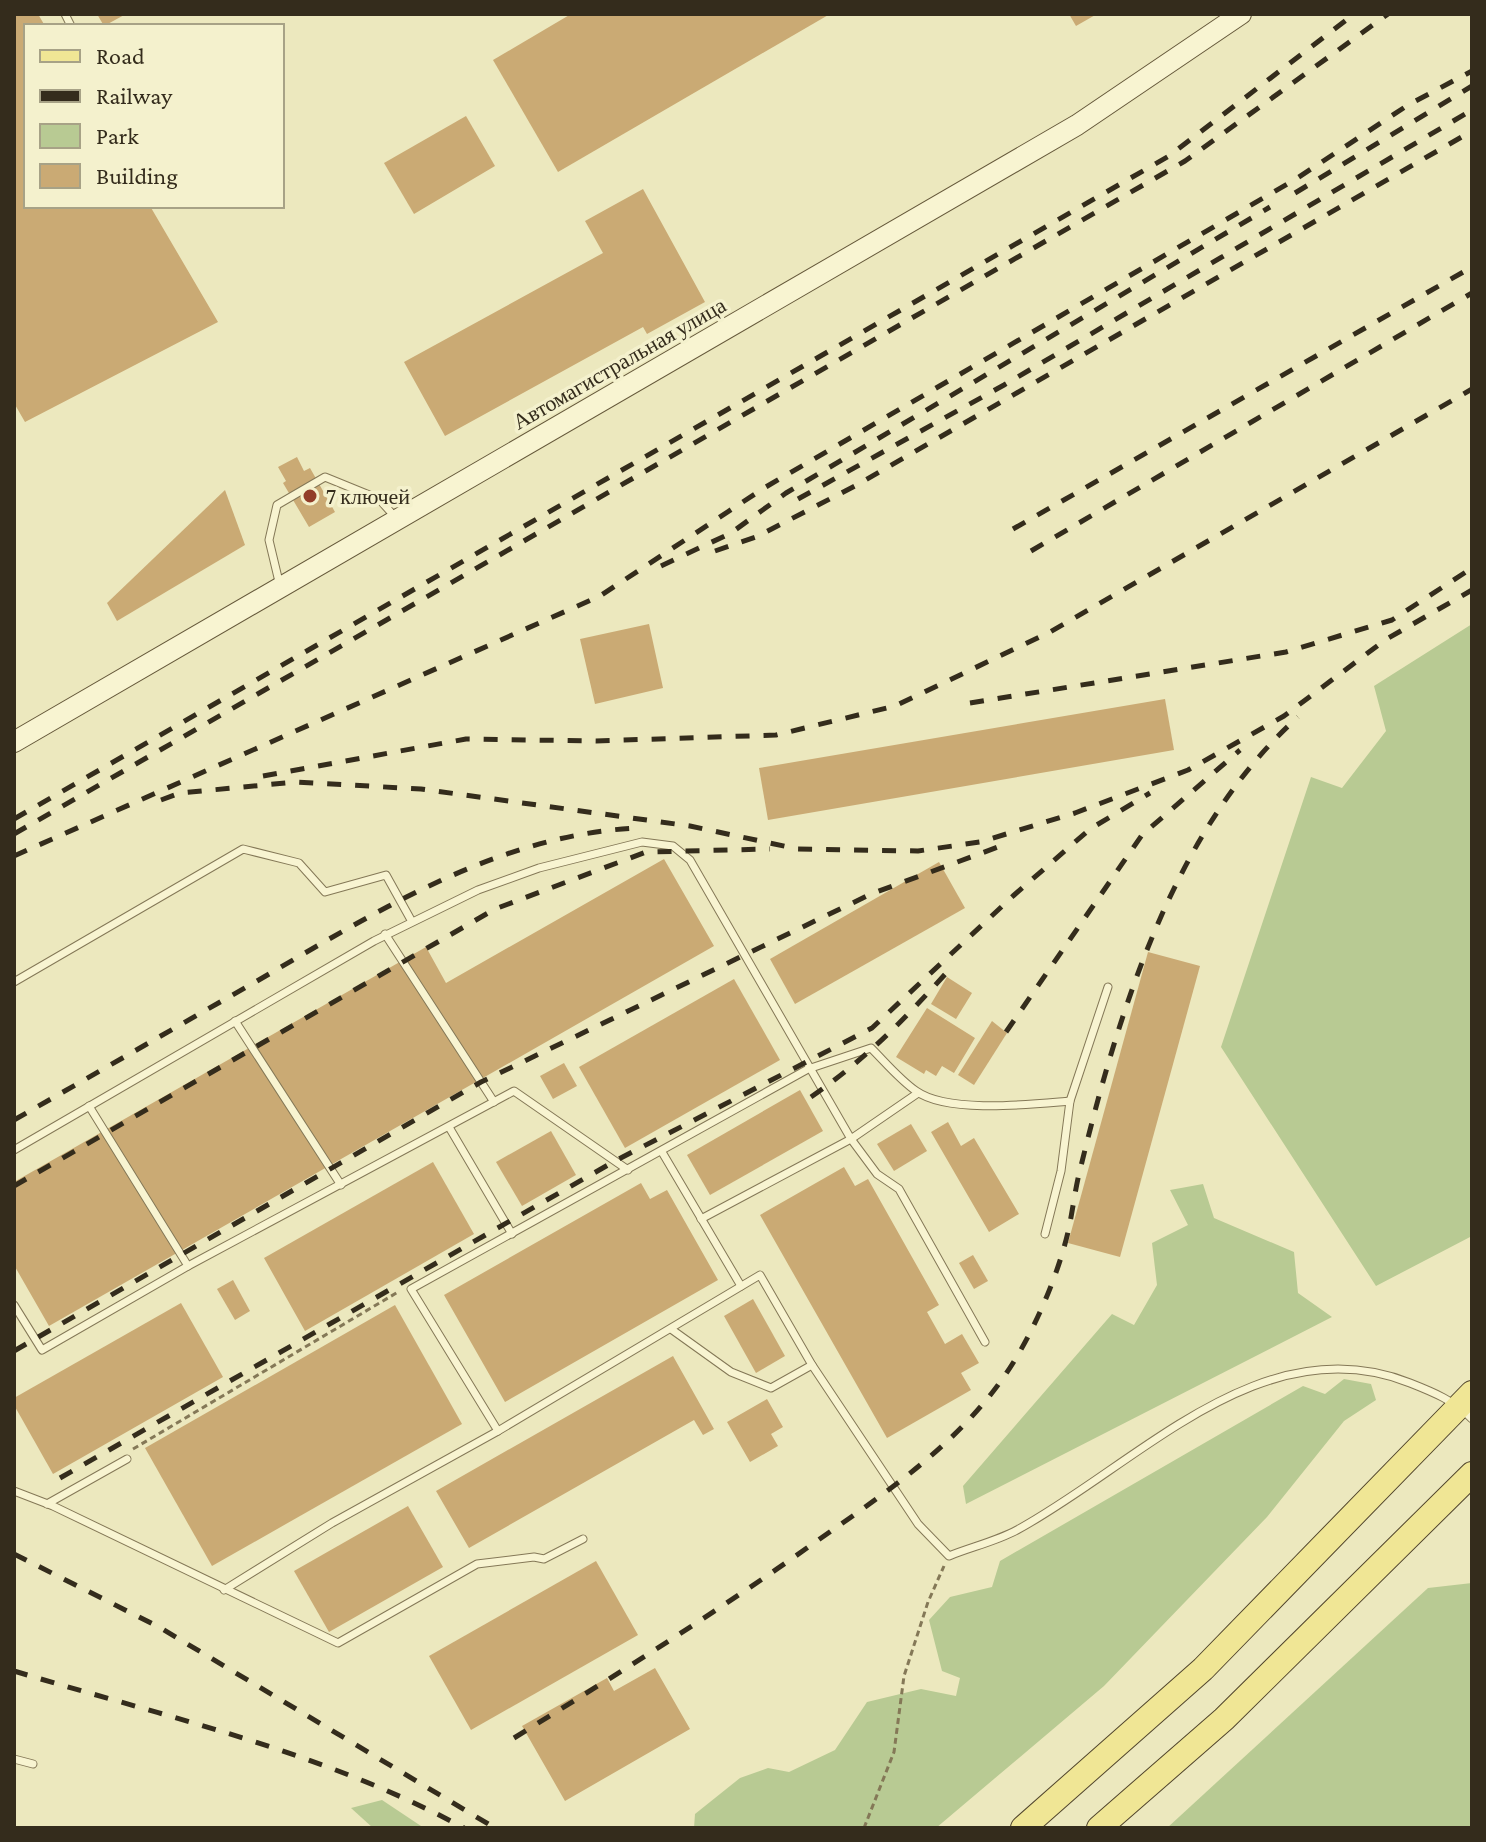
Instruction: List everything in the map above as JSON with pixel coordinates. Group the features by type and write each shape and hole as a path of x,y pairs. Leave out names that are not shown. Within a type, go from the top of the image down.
{"main road":[{"name":"Автомагистральная улица","path":"14,742 281,590 1077,125 1241,14"},
{"path":"1023,1828 1203,1669 1468,1406"},
{"path":"1099,1828 1224,1719 1472,1474"}],"lane":[{"path":"281,590 269,540 277,505 325,477 379,499 397,520"},
{"path":"14,1150 411,920 539,868 642,842 673,846 690,860 851,1139 877,1174 899,1189 985,1342"},
{"path":"14,982 243,849 299,863 325,892 386,875 411,920"},
{"path":"385,934 494,1102"},
{"path":"1045,1234 1061,1171 1070,1101 1108,987"},
{"path":"235,1021 341,1185"},
{"path":"498,1431 411,1289 808,1069 871,1048 918,1093 964,1104 1004,1106 1070,1101"},
{"path":"14,1305 42,1350 188,1266 514,1091 628,1170"},
{"path":"701,1219 851,1139 918,1093"},
{"path":"89,1106 188,1266"},
{"path":"449,1127 512,1234"},
{"path":"662,1152 741,1286"},
{"path":"224,1590 332,1523 498,1431 760,1275 812,1365 918,1524 949,1556 1016,1530 1207,1408 1265,1382 1307,1369 1343,1367 1374,1371 1468,1406"},
{"path":"671,1329 731,1372 771,1388 812,1365"},
{"path":"47,1504 127,1459"},
{"path":"14,1491 338,1643 477,1564 534,1557 544,1559 583,1539"},
{"path":"14,1759 33,1764"}],"path":[{"path":"127,1459 135,1445 402,1290 411,1289"},
{"path":"864,1828 894,1752 904,1676 928,1602 949,1556"}],"green space":[{"path":"1472,624 1472,1236 1376,1286 1221,1047 1311,777 1342,788 1386,731 1374,686"},
{"path":"1203,1184 1214,1218 1294,1252 1298,1293 1332,1317 966,1504 963,1486 1112,1314 1134,1325 1157,1285 1152,1243 1188,1225 1170,1190"},
{"path":"1344,1379 1371,1384 1376,1400 1344,1421 1267,1517 1104,1686 936,1828 694,1828 695,1814 740,1778 768,1768 789,1772 835,1750 867,1702 921,1689 956,1696 960,1678 942,1671 929,1620 950,1597 992,1587 1000,1561 1303,1386 1325,1394"},
{"path":"1472,1583 1472,1828 1167,1828 1428,1588"},
{"path":"382,1800 424,1828 373,1828 351,1808"}],"building":[{"path":"14,14 38,14 44,24 24,24 24,208 151,208 218,322 25,422 14,403"},
{"path":"97,14 126,14 108,24 103,24"},
{"path":"571,14 830,14 558,172 493,60"},
{"path":"1069,14 1097,14 1076,26"},
{"path":"466,116 495,166 414,214 384,163"},
{"path":"643,189 705,302 647,334 643,327 445,436 404,362 603,253 585,221"},
{"path":"297,457 304,471 310,468 335,512 309,527 283,483 286,481 278,467"},
{"path":"225,490 245,545 117,621 107,603"},
{"path":"649,624 663,688 595,704 580,639"},
{"path":"1165,699 1174,750 768,820 759,768"},
{"path":"664,859 714,946 49,1326 14,1265 14,1182 426,947 446,983"},
{"path":"939,862 965,908 795,1004 770,959"},
{"path":"1148,952 1200,966 1120,1257 1068,1243"},
{"path":"947,977 972,993 956,1019 931,1004"},
{"path":"734,979 780,1060 625,1148 579,1067"},
{"path":"927,1008 975,1038 954,1073 942,1066 936,1076 926,1070 924,1074 896,1057"},
{"path":"992,1021 1007,1033 974,1085 958,1075"},
{"path":"564,1063 577,1086 553,1099 540,1076"},
{"path":"800,1090 823,1131 710,1195 687,1155"},
{"path":"948,1122 961,1146 974,1138 1019,1214 989,1232 931,1132"},
{"path":"911,1124 927,1151 894,1171 877,1144"},
{"path":"551,1131 576,1175 522,1206 496,1162"},
{"path":"433,1162 474,1234 305,1331 264,1258"},
{"path":"844,1167 855,1186 868,1179 939,1305 927,1312 945,1344 962,1334 979,1363 961,1373 971,1390 887,1438 760,1215"},
{"path":"641,1183 650,1199 667,1190 718,1280 505,1402 444,1295"},
{"path":"973,1255 988,1281 974,1289 959,1263"},
{"path":"233,1280 250,1311 235,1320 217,1289"},
{"path":"753,1299 785,1356 756,1373 724,1316"},
{"path":"181,1303 223,1377 53,1474 14,1405 14,1398"},
{"path":"395,1305 462,1424 212,1566 145,1448"},
{"path":"673,1356 714,1429 703,1435 694,1420 469,1548 436,1491"},
{"path":"767,1399 783,1427 771,1434 778,1446 750,1462 727,1422"},
{"path":"408,1506 443,1567 329,1632 294,1571"},
{"path":"596,1561 638,1635 471,1730 429,1656"},
{"path":"655,1668 690,1729 565,1801 522,1726 607,1678 614,1691"}],"railway":[{"path":"14,819 1169,156 1354,14"},
{"path":"14,834 1185,161 1388,14"},
{"path":"14,856 600,596 764,488 1296,179 1408,105 1472,71"},
{"path":"1295,193 1472,86"},
{"path":"798,499 1004,385 1472,110"},
{"path":"715,551 756,537 855,486 1472,131"},
{"path":"661,566 731,533 786,493 1270,207"},
{"path":"1013,529 1472,267"},
{"path":"1031,551 1472,293"},
{"path":"263,776 466,739 596,741 776,735 895,706 1050,632 1472,389"},
{"path":"970,703 1286,652 1392,620 1472,568"},
{"path":"161,800 180,793 296,782 421,789 690,826 798,849 918,851 980,842 1075,813 1188,770 1284,716 1385,640 1472,590"},
{"path":"514,1738 703,1618 869,1504 923,1463 994,1391 1030,1333 1058,1265 1096,1106 1134,984 1158,924 1185,866 1218,812 1255,761 1298,717"},
{"path":"1006,1032 1142,835 1240,750"},
{"path":"60,1478 615,1161 872,1028 1013,896 1090,829 1150,793"},
{"path":"14,1120 346,929 439,881 536,845 587,834 638,828"},
{"path":"14,1351 481,1082 871,894 998,847"},
{"path":"14,1186 495,909 646,852 770,849"},
{"path":"811,1097 884,1038 948,971"},
{"path":"14,1554 159,1627 495,1828"},
{"path":"14,1671 300,1757 411,1801 464,1828"}],"place":[{"name":"7 ключей","path":"310,496"}]}
